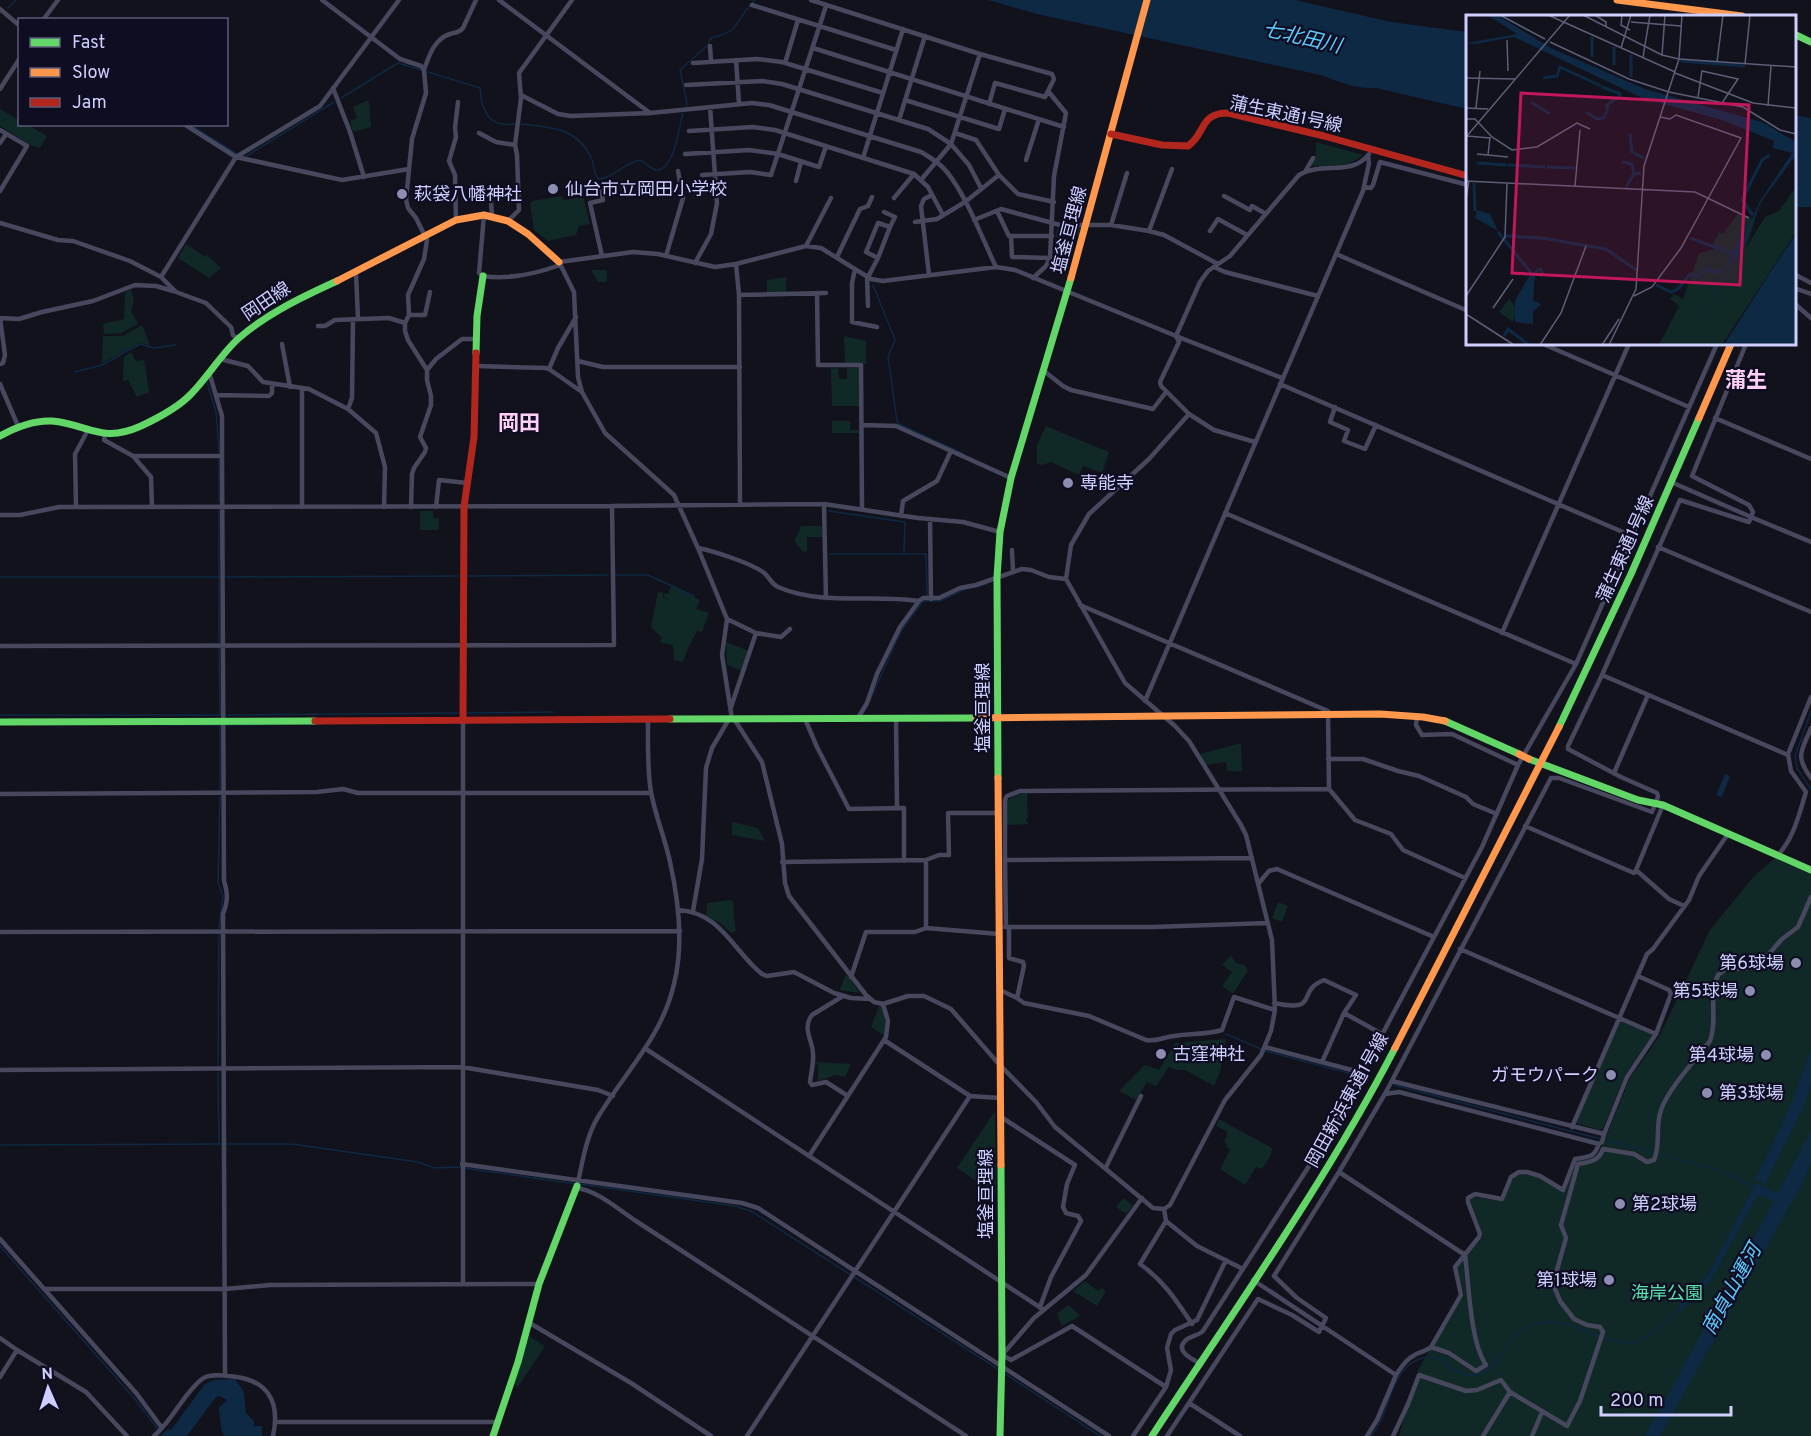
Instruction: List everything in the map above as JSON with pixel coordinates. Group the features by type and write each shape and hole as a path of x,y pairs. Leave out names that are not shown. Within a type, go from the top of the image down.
{"street":[{"path":"44,18 58,0"},
{"path":"322,0 400,59 421,66 424,70"},
{"path":"161,277 236,157 315,110 399,0"},
{"path":"411,507 412,474 426,448 420,437 431,405 431,396 427,370 408,340 405,331 408,295 424,259 426,235 408,208 406,200 411,139 426,93 424,70 435,45 442,37 460,32 476,0"},
{"path":"499,0 650,113"},
{"path":"508,221 519,210 515,145 521,95 519,73 572,0"},
{"path":"811,0 980,54 1052,74 1054,80 1045,97 995,83 989,104"},
{"name":"塩釜亘理線","path":"1000,1436 1002,1355 1000,990 1003,929 998,813 997,577 1000,532 1011,478 1068,291 1147,0"},
{"path":"1617,0 1734,15"},
{"path":"752,5 897,50"},
{"path":"702,175 750,172 771,175 826,6"},
{"path":"0,9 18,24"},
{"path":"785,63 798,20"},
{"path":"863,158 903,29"},
{"path":"1796,35 1811,42"},
{"path":"899,120 925,36"},
{"path":"710,46 711,62"},
{"path":"813,48 1064,127"},
{"path":"921,180 951,144 980,54"},
{"path":"693,63 757,59 785,63 883,93"},
{"path":"736,60 739,104"},
{"path":"0,89 18,61"},
{"path":"686,85 762,81 800,90 927,129 951,144 969,165 981,188"},
{"path":"333,88 364,177"},
{"path":"1033,278 1046,266 1050,258 1054,176 1066,113 1048,91"},
{"path":"521,95 558,114 571,116 650,113 761,104 793,111 921,152 937,162 947,172 965,202 996,267"},
{"path":"905,100 999,129 1005,109"},
{"path":"456,220 454,175 449,161 456,137 458,102"},
{"path":"695,263 711,234 717,203 710,107"},
{"name":"蒲生東通1号線","path":"1111,134 1173,147 1188,146 1195,141 1201,126 1207,119 1222,113 1466,176"},
{"path":"1026,160 1039,119"},
{"path":"187,126 236,157 342,180 409,169"},
{"path":"689,131 753,127 785,133 914,174 928,187 943,215"},
{"path":"0,130 27,146 0,191"},
{"path":"479,133 496,142 515,145"},
{"path":"955,133 976,140 999,175 1018,194 1054,202"},
{"path":"0,143 6,134"},
{"path":"685,154 749,150 778,154 819,167 826,146"},
{"path":"1305,172 1321,168 1347,168 1356,165 1370,152"},
{"path":"1145,701 1364,187 1370,152"},
{"path":"1176,336 1200,282 1216,265 1230,256 1290,184 1305,172 1313,158"},
{"path":"796,181 801,162"},
{"path":"1364,187 1371,188 1380,162 1466,185"},
{"path":"1149,231 1172,169"},
{"path":"666,256 683,198 678,171"},
{"path":"1111,225 1127,173"},
{"path":"894,198 914,174"},
{"path":"915,222 937,219 965,202 999,175"},
{"path":"490,187 479,273 483,276 512,277 543,271 559,264 633,252 666,256 715,267 806,246 821,248 868,277 883,281 996,267 1015,270 1281,381 1335,407 1632,536"},
{"path":"601,190 603,200 590,204 602,256"},
{"path":"929,275 921,206 924,200 932,195"},
{"path":"837,257 860,209 868,206 872,196"},
{"path":"1224,196 1250,210 1252,206 1266,214"},
{"path":"806,246 831,198"},
{"path":"974,220 1001,209 1060,225 1111,225 1149,231 1164,235 1225,272 1318,296"},
{"path":"997,211 1009,236 1052,237"},
{"path":"868,306 868,277 895,217 884,212"},
{"name":"岡田線","path":"0,436 18,426 40,421 54,421 105,434 134,429 176,407 190,396 238,339 288,303 356,273 456,220 488,216 508,221 528,234 559,264"},
{"path":"1210,231 1218,219 1247,235"},
{"path":"0,223 58,240 73,241 130,261 161,277 176,292"},
{"path":"878,258 866,252 878,223 890,227"},
{"path":"1011,236 1012,257 1050,258"},
{"path":"1336,254 1466,311"},
{"path":"559,264 574,292 578,376 582,392 605,433 674,495 727,620 722,655 731,719 762,762 782,844 785,883 795,906 869,999"},
{"path":"736,264 739,295 740,504"},
{"path":"855,269 852,283 852,322 877,327"},
{"path":"348,409 352,398 356,273"},
{"path":"1796,275 1811,284"},
{"path":"463,1283 461,930 464,507 474,437 477,316 483,276"},
{"path":"0,370 5,355 0,318 19,319 93,301 135,285 156,286 206,303 231,327 233,335 238,339"},
{"path":"1796,289 1811,294"},
{"path":"408,315 425,315 430,292"},
{"path":"818,293 818,365 861,365 862,509"},
{"path":"739,295 826,293"},
{"path":"1796,305 1811,318"},
{"path":"549,369 576,317"},
{"path":"318,327 335,320 389,318 405,322"},
{"path":"1176,336 1179,342 1160,382 1161,386 1189,414 1214,430 1255,442"},
{"path":"427,370 436,359 462,339 476,339"},
{"path":"282,344 290,387"},
{"path":"1545,345 1689,406"},
{"path":"1502,633 1629,345"},
{"path":"1199,1363 1186,1356 1182,1350 1183,1344 1186,1340 1203,1332 1312,1162 1362,1076 1465,878 1518,765 1576,664 1717,345"},
{"name":"蒲生東通1号線","path":"1541,763 1579,687 1731,345"},
{"path":"1525,826 1634,873 1636,870 1659,805 1657,793 1568,749 1568,746 1680,500 1749,522 1753,512 1749,505 1692,476 1746,345"},
{"path":"222,356 224,360 248,366 263,382 309,389 348,409 379,438 385,467 384,507"},
{"path":"578,362 603,367 740,367"},
{"path":"477,366 546,368 582,392"},
{"path":"1044,371 1071,390 1153,409 1166,392"},
{"path":"209,372 222,416 224,881 228,893 228,902 223,914 225,1376"},
{"path":"0,384 18,426"},
{"path":"217,396 269,396 272,393 272,384"},
{"path":"302,389 302,507"},
{"path":"1335,407 1329,422 1348,430 1344,441 1365,449 1376,425"},
{"path":"678,910 693,911 720,927 762,974 767,976 794,972 834,993 863,1000 869,999 883,1004 908,996 924,996 943,1004 951,1009 1000,1066 1036,1102 1054,1127 1106,1167 1153,1208 1164,1209 1170,1205 1225,1100 1264,1050 1275,1010 1274,968 1268,923 1252,858 1241,825 1189,741 1125,683 1066,579 1071,545 1089,514 1149,459 1189,414"},
{"path":"1715,418 1811,459"},
{"path":"862,425 896,426 1011,478"},
{"path":"76,507 75,454 88,430"},
{"path":"105,434 104,440 133,456 151,477 152,507"},
{"path":"901,516 903,501 937,481 951,451"},
{"path":"133,456 222,456"},
{"path":"436,507 439,480 467,483"},
{"path":"1671,482 1811,542"},
{"path":"825,504 826,598"},
{"path":"0,515 20,515 60,507 825,504 901,516 963,522 1000,532"},
{"path":"0,646 614,645 612,506"},
{"path":"1225,513 1576,664"},
{"path":"930,519 931,599"},
{"path":"1658,547 1811,612"},
{"path":"698,548 715,552 763,572 778,587 826,598 894,597 919,601"},
{"path":"1012,550 1013,571"},
{"path":"858,718 867,703 877,674 900,627 923,598 939,598 960,588 976,585 1013,571 1031,570 1049,577 1066,579"},
{"path":"1080,605 1328,711 1329,789 1355,820 1391,834 1403,850 1465,878"},
{"path":"727,620 756,633 781,637 790,629"},
{"path":"730,708 756,633"},
{"path":"1602,675 1788,755"},
{"path":"1614,773 1648,695"},
{"path":"1811,697 1798,743 1802,765 1811,778"},
{"path":"0,722 998,718 1328,713 1417,716 1454,725 1529,759 1638,800 1659,805 1811,870"},
{"path":"1417,716 1416,725 1422,735 1452,734 1518,765"},
{"path":"896,718 897,808"},
{"path":"493,1436 518,1362 539,1284 577,1184 587,1142 597,1118 646,1049 663,1019 674,986 678,967 680,931 678,910 670,862 651,793 648,719"},
{"path":"693,911 702,860 706,768 712,748 731,719"},
{"path":"805,719 849,809 904,808 904,861"},
{"path":"1788,755 1811,728"},
{"path":"1778,855 1790,837 1806,792 1791,771 1788,755"},
{"path":"1328,759 1363,759 1419,776 1466,796 1473,804 1497,814"},
{"name":"岡田新浜東通1号線","path":"1152,1436 1327,1168 1371,1094 1541,763"},
{"path":"1167,1436 1258,1299 1292,1315 1319,1332 1326,1318 1297,1298 1274,1276 1385,1094 1549,780 1554,777 1652,812 1659,805"},
{"path":"0,794 317,792 343,789 358,793 651,793"},
{"path":"1017,998 1024,966 1023,962 1009,958 1003,929 1005,800 1014,793 1026,790 1329,789"},
{"path":"782,862 904,861 926,860 939,855 949,855 948,813 998,813"},
{"path":"1572,1127 1647,954 1689,900 1699,876 1728,834"},
{"path":"1005,861 1252,858"},
{"path":"926,860 926,928"},
{"path":"1258,884 1269,871 1277,869 1434,937"},
{"path":"1636,870 1669,899 1684,906"},
{"path":"1393,1436 1419,1375 1466,1391 1478,1390 1501,1380 1510,1392 1567,1426 1580,1401 1602,1333 1600,1327 1580,1322 1569,1314 1560,1301 1553,1284 1566,1238 1561,1225 1578,1164 1594,1162 1601,1156 1603,1149 1634,1154 1649,1162 1656,1154 1661,1109 1710,1041 1713,1033 1713,1000 1718,975 1727,969 1745,969 1768,955 1782,939 1798,927 1811,897"},
{"path":"850,977 866,932 915,932 926,928 1153,927 1268,923"},
{"path":"0,932 680,931"},
{"path":"1460,949 1656,1034"},
{"path":"1366,1436 1377,1420 1396,1375 1411,1357 1431,1347 1461,1295 1455,1267 1479,1237 1468,1198 1472,1195 1502,1199 1515,1173 1527,1172 1551,1181 1563,1190 1575,1159 1592,1157 1595,1154 1627,1077 1656,1034 1671,994 1669,990 1638,976"},
{"path":"1274,1003 1290,1006 1302,1005 1312,986 1324,980 1356,995 1344,1013 1322,1062"},
{"path":"1000,990 1024,1003 1089,1016 1153,1041 1171,1036 1209,1034 1222,1030 1234,997 1275,1010"},
{"path":"843,996 812,1015 807,1028 813,1053 810,1082 812,1085 826,1082 848,1096"},
{"path":"809,1156 884,1040 888,1022 883,1004"},
{"path":"1344,1013 1382,1034"},
{"path":"884,1040 970,1096 1000,1098"},
{"path":"646,1049 1042,1309"},
{"path":"1264,1050 1322,1062 1362,1076"},
{"path":"0,1070 462,1067 598,1090 613,1095"},
{"path":"1392,1081 1572,1127 1602,1139"},
{"path":"1385,1094 1399,1092 1602,1139"},
{"path":"747,1436 970,1096"},
{"path":"1106,1167 1141,1096"},
{"path":"1000,1116 1075,1165 1067,1184 1063,1207 1066,1213 1078,1216 1081,1221 1051,1277 1042,1309"},
{"path":"462,1167 577,1184 742,1203 758,1208 853,1273 1109,1436"},
{"path":"1339,1172 1466,1255 1475,1330 1482,1359 1486,1365 1476,1371 1449,1353 1431,1347"},
{"path":"577,1184 813,1334 966,1436"},
{"path":"1142,1198 1086,1275 1042,1309 1002,1355 1011,1360 1072,1326 1166,1387"},
{"path":"1164,1209 1166,1221 1140,1264 1167,1287 1192,1323"},
{"path":"1166,1221 1197,1246 1243,1269"},
{"path":"0,1239 137,1394 159,1431 200,1381 211,1375 239,1377 259,1383 273,1405 275,1422 273,1436"},
{"path":"1133,1436 1166,1387 1171,1370 1168,1341 1175,1330 1197,1320 1226,1260"},
{"path":"1253,1280 1396,1375"},
{"path":"44,1289 225,1289 270,1285 539,1284"},
{"path":"528,1322 631,1383 711,1436"},
{"path":"0,1338 86,1392 127,1436"},
{"path":"0,1377 17,1350"},
{"path":"1483,1436 1510,1392"},
{"path":"1189,1403 1240,1436"},
{"path":"1533,1436 1542,1412"},
{"path":"275,1422 498,1422"}],"green space":[{"path":"369,100 371,127 353,132 350,121 357,118 353,107"},
{"path":"0,109 18,119 18,126 30,126 47,136 40,148 32,146 0,126"},
{"path":"1316,142 1363,155 1344,164 1309,166 1316,154"},
{"path":"562,196 563,200 583,197 590,224 579,226 576,235 548,241 534,230 530,204 532,201"},
{"path":"1058,227 1081,228 1079,236 1055,237"},
{"path":"186,244 205,257 207,255 221,268 209,278 178,258"},
{"path":"591,270 607,270 607,282 598,282"},
{"path":"786,277 786,292 767,293 767,280"},
{"path":"131,289 134,301 131,311 138,324 121,333 104,334 103,324 124,319 125,293"},
{"path":"142,325 150,345 140,343 102,363 103,336 123,336"},
{"path":"844,336 866,341 866,364 845,364"},
{"path":"131,352 136,361 144,360 149,392 137,397 128,380 123,381 124,357"},
{"path":"861,367 862,406 832,406 831,369 838,368 839,379 847,379 847,368"},
{"path":"832,421 850,421 850,430 862,430 862,433 832,433"},
{"path":"1046,426 1109,452 1102,473 1083,466 1079,475 1051,462 1037,464 1037,445"},
{"path":"420,511 433,511 433,518 439,518 439,530 420,530"},
{"path":"801,526 822,526 823,537 807,537 807,551 803,552 794,540"},
{"path":"672,585 700,601 696,609 709,613 702,632 697,631 683,662 674,660 673,645 661,643 665,634 662,638 651,627 658,592 663,593 663,598 675,602 664,598 664,593 668,594"},
{"path":"726,642 749,651 742,671 727,665"},
{"path":"1241,743 1242,771 1227,771 1226,762 1206,765 1200,754"},
{"path":"1027,793 1028,818 1026,820 1028,824 1006,825 1007,801 1016,795"},
{"path":"732,822 758,828 765,841 732,835"},
{"name":"海岸公園","path":"1775,858 1811,874 1811,1436 1399,1436 1419,1368 1464,1294 1457,1268 1483,1236 1470,1199 1473,1197 1503,1201 1513,1179 1524,1174 1565,1191 1576,1160 1595,1158 1630,1078 1659,1037 1710,930 1753,877"},
{"path":"733,901 737,930 732,933 720,923 706,916 707,903"},
{"path":"1278,902 1288,906 1282,922 1272,918"},
{"path":"1231,955 1236,963 1244,965 1248,970 1233,994 1222,986 1232,972 1222,965"},
{"path":"846,974 860,993 840,990"},
{"path":"879,1006 882,1006 886,1024 885,1036 871,1027"},
{"name":"ガモウパーク","path":"1622,1022 1651,1034 1652,1037 1626,1073 1603,1128 1600,1130 1578,1124 1576,1122 1619,1023"},
{"path":"1226,1039 1220,1072 1214,1086 1185,1070 1169,1067 1156,1086 1147,1082 1136,1100 1119,1091 1145,1065 1159,1070 1175,1043"},
{"path":"814,1062 851,1064 845,1077 835,1075 818,1081 818,1064"},
{"path":"995,1111 996,1194 957,1168"},
{"path":"1219,1119 1272,1148 1271,1155 1262,1169 1256,1167 1245,1185 1220,1169 1230,1150 1224,1142 1228,1132 1216,1126"},
{"path":"1123,1198 1133,1205 1126,1214 1116,1207"},
{"path":"1085,1281 1098,1291 1102,1288 1106,1291 1097,1306 1073,1291"},
{"path":"1069,1305 1080,1316 1062,1326 1057,1313"},
{"path":"529,1336 545,1346 518,1387 514,1384"}],"water":[{"name":"七北田川","path":"988,0 1295,0 1391,22 1466,32 1466,109 1376,88 1355,86 1321,75 1037,14"},
{"path":"1796,115 1811,118 1811,207 1796,207"},
{"path":"1725,774 1730,776 1722,797 1716,795"},
{"path":"1811,1048 1811,1086 1804,1106 1765,1184 1755,1179 1793,1099"},
{"name":"南貞山運河","path":"1811,1131 1811,1165 1801,1186 1660,1436 1645,1436 1774,1201 1758,1195 1711,1280 1682,1310 1679,1306 1691,1296 1707,1276 1756,1183 1778,1193"},
{"path":"235,1379 244,1392 246,1413 254,1421 254,1426 262,1426 262,1436 224,1436 219,1408 227,1400 220,1396 216,1397 187,1436 160,1436 168,1429 171,1430 205,1384 214,1380"}],"waterway":[{"path":"8,8 16,0"},
{"path":"686,106 680,70 707,46 711,38 734,28 755,0"},
{"path":"341,98 398,63 421,70"},
{"path":"428,72 480,88 484,110 492,120 498,123 514,124"},
{"path":"245,157 334,102"},
{"path":"521,124 552,128 570,134 585,147 599,179 610,176 628,164 640,160 656,170 662,168 672,156 683,113"},
{"path":"192,126 237,154"},
{"path":"873,285 895,340 888,357 897,421 899,424 964,454"},
{"path":"75,372 102,365 140,344 154,348 175,345"},
{"path":"207,382 216,412 219,452"},
{"path":"219,459 219,502"},
{"path":"219,511 219,642"},
{"path":"829,511 905,522 904,554 926,554 927,596"},
{"path":"829,554 903,554"},
{"path":"467,576 607,575"},
{"path":"615,575 648,575 694,596"},
{"path":"225,577 458,576"},
{"path":"0,577 220,577"},
{"path":"867,707 901,631 923,601 940,601 963,590 986,584"},
{"path":"219,649 220,715"},
{"path":"467,713 553,712"},
{"path":"1811,712 1795,756 1797,768 1811,789"},
{"path":"226,715 459,713"},
{"path":"0,715 221,715"},
{"path":"226,725 324,724"},
{"path":"163,725 221,725"},
{"path":"220,726 220,790"},
{"path":"219,928 223,896 218,883 220,797"},
{"path":"218,1065 219,935"},
{"path":"1226,1034 1261,1049"},
{"path":"1265,1051 1367,1078"},
{"path":"218,1073 219,1144"},
{"path":"1394,1085 1654,1153"},
{"path":"0,1145 221,1144"},
{"path":"227,1144 292,1144 418,1162 434,1168 457,1167 576,1184"},
{"path":"1659,1154 1722,1171 1756,1188"},
{"path":"580,1184 735,1206 751,1211 998,1369"},
{"path":"0,1246 134,1398 158,1429"},
{"path":"1371,1436 1382,1418 1397,1380 1414,1361 1422,1358 1437,1358 1461,1373 1475,1375 1493,1366 1518,1333 1540,1323 1570,1325 1624,1343 1634,1342 1654,1332 1680,1309"},
{"path":"1004,1373 1100,1436"}],"traffic: fast":[{"path":"1796,35 1811,42"},
{"path":"476,353 477,316 483,276"},
{"path":"998,778 997,577 1000,532 1011,478 1071,278"},
{"path":"0,436 25,425 45,421 65,423 105,433 127,431 141,426 168,412 186,399 232,344 250,329 286,306 337,281"},
{"path":"1559,727 1631,574 1699,418"},
{"path":"670,719 976,718"},
{"path":"0,722 315,721"},
{"path":"1445,721 1519,754"},
{"path":"1529,759 1638,800 1663,805 1811,870"},
{"path":"1152,1436 1309,1197 1395,1048"},
{"path":"1000,1436 1001,1165"},
{"path":"493,1436 518,1362 539,1284 577,1186"}],"traffic: slow":[{"path":"1071,278 1147,0"},
{"path":"1617,0 1734,15"},
{"path":"337,281 456,220 484,215 508,221 528,234 559,262"},
{"path":"1699,418 1731,345"},
{"path":"976,718 1380,714 1445,721"},
{"path":"1395,1048 1559,727"},
{"path":"1519,754 1529,759"},
{"path":"998,778 1001,1165"}],"traffic: jam":[{"path":"1111,134 1162,145 1188,146 1198,136 1207,120 1212,116 1228,113 1324,136 1466,175"},
{"path":"463,720 464,507 474,437 476,353"},
{"path":"315,721 670,719"}],"place":[{"name":"仙台市立岡田小学校","path":"553,189"},
{"name":"萩袋八幡神社","path":"402,194"},
{"name":"専能寺","path":"1068,483"},
{"name":"第6球場","path":"1796,963"},
{"name":"第5球場","path":"1750,991"},
{"name":"古窪神社","path":"1161,1054"},
{"name":"第4球場","path":"1766,1055"},
{"name":"ガモウパーク","path":"1611,1075"},
{"name":"第3球場","path":"1707,1093"},
{"name":"第2球場","path":"1620,1204"},
{"name":"第1球場","path":"1609,1280"}],"district":[{"name":"蒲生","path":"1746,380"},
{"name":"岡田","path":"519,423"}]}
